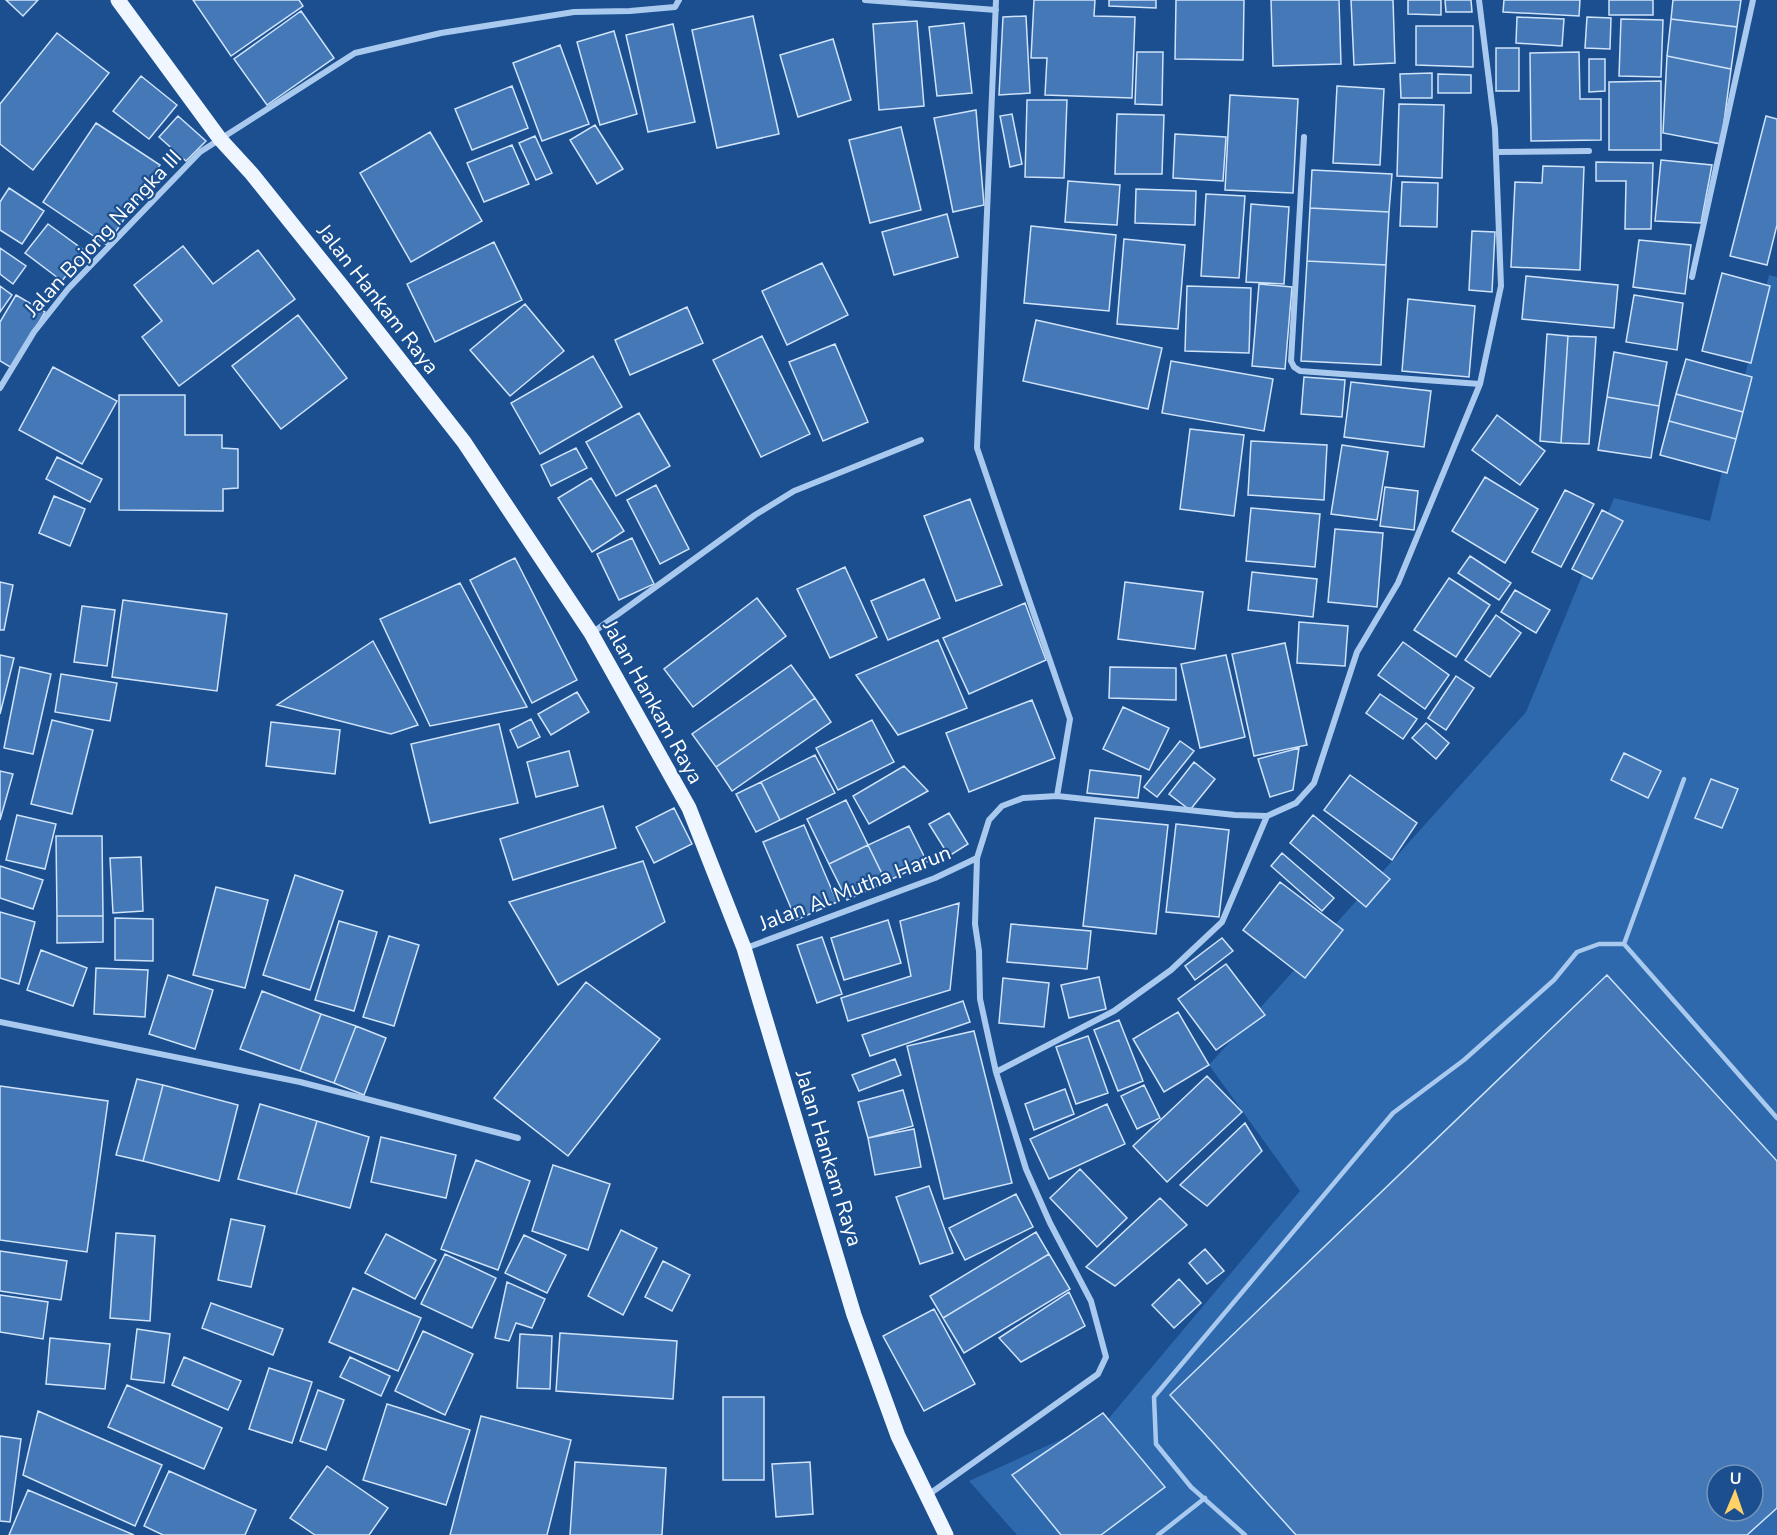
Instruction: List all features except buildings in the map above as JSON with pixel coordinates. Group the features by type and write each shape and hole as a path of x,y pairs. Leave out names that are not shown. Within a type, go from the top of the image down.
{"main road":[{"name":"Jalan Hankam Raya","path":"118,0 220,139 252,174 334,275 464,442 591,633 689,808 744,948 854,1316 898,1436 946,1535"}],"street":[{"name":"Jalan Bojong Nangka III","path":"0,388 34,332 68,289 200,152 355,53 441,33 574,12 675,7 679,0"},
{"path":"865,0 996,10"},
{"path":"996,0 977,448 1070,719 1057,795"},
{"path":"928,1496 1098,1374 1106,1356 1090,1301 1050,1223 1026,1169 996,1072 980,999 979,951 975,924 977,858 990,820 1002,806 1023,798 1057,795 1235,815 1267,816 1296,803 1314,783 1357,652 1398,583 1480,384 1501,286 1495,129 1479,0"},
{"path":"1692,277 1753,0"},
{"path":"1304,137 1291,361 1294,367 1300,370 1480,384"},
{"path":"1496,152 1589,151"},
{"path":"591,633 755,515 794,491 921,440"},
{"path":"996,1072 1114,1011 1171,970 1205,938 1222,921 1267,816"},
{"name":"Jalan Al Mutha Harun","path":"744,948 935,878 977,858"},
{"path":"0,1022 300,1082 518,1138"}],"lane":[{"path":"1624,944 1684,779"},
{"path":"1245,1535 1191,1487 1156,1444 1154,1397 1393,1113 1473,1052 1554,980 1577,952 1599,944 1624,944 1777,1118"},
{"path":"1158,1535 1205,1498"}],"shaded area":[{"path":"1769,275 1777,277 1777,1535 1017,1535 969,1481 1109,1418 1300,1191 1209,1065 1526,712 1614,498 1710,521"}]}
